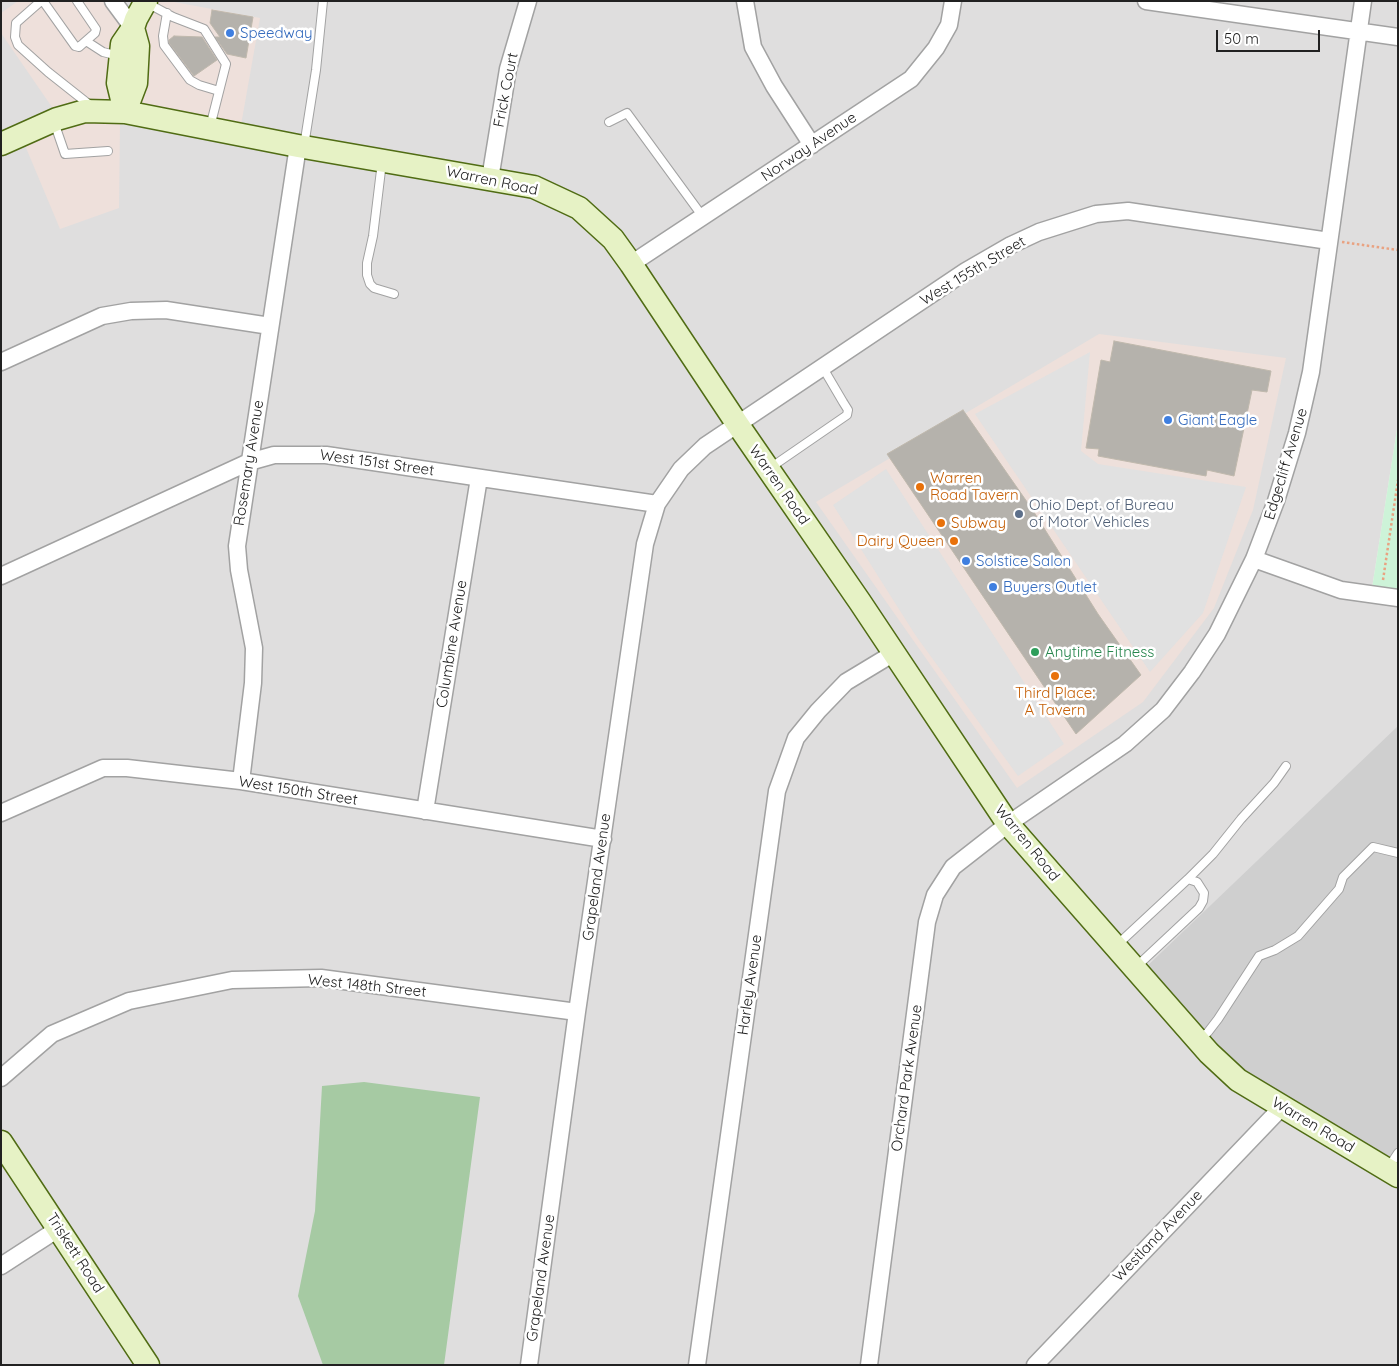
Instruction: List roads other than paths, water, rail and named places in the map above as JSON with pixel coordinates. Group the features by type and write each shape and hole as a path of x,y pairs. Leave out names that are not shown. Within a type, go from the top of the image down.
{"main road":[{"path":"125,112 118,83 122,44 133,28 146,2"},
{"path":"125,112 136,83 138,46 133,28"},
{"name":"Warren Road","path":"1,144 54,120 85,111 125,112 301,147 534,187 579,208 613,239 631,264 1008,824 1198,1041 1238,1080 1282,1107 1394,1166"},
{"name":"Triskett Road","path":"1,1142 148,1365"}],"street":[{"path":"113,1 133,28"},
{"name":"Frick Court","path":"490,179 508,69 528,1"},
{"path":"744,1 753,47 774,86 812,145"},
{"name":"Norway Avenue","path":"631,264 911,79 936,48 949,25 953,1"},
{"path":"1146,1 1398,37"},
{"name":"Edgecliff Avenue","path":"1008,824 1125,744 1163,710 1192,672 1217,634 1254,559 1276,501 1297,433 1311,372 1335,241 1363,1"},
{"name":"Rosemary Avenue","path":"241,781 253,683 254,648 239,570 237,546 270,326 301,147"},
{"name":"West 155th Street","path":"738,425 966,272 1011,245 1039,232 1096,214 1128,211 1335,241"},
{"path":"1,362 102,316 131,311 166,310 270,326"},
{"name":"Grapeland Avenue","path":"529,1365 577,1012 645,544 657,504 687,463 704,446 738,425"},
{"name":"West 151st Street","path":"1,576 250,462 274,455 326,455 657,504"},
{"name":"Columbine Avenue","path":"425,811 479,478"},
{"path":"1254,559 1341,590 1398,598"},
{"name":"Harley Avenue","path":"697,1365 777,791 796,738 818,711 846,682 894,653"},
{"name":"West 150th Street","path":"1,813 103,768 127,768 241,781 603,839"},
{"name":"Orchard Park Avenue","path":"869,1365 928,922 935,895 953,867 1008,824"},
{"name":"West 148th Street","path":"1,1078 52,1034 129,1001 232,980 321,978 577,1012"},
{"name":"Westland Avenue","path":"1035,1365 1282,1107"},
{"path":"1,1266 58,1229"}],"lane":[{"path":"77,1 96,28 94,33 79,47 75,46 42,1 16,23 15,37 18,45 48,72 97,110"},
{"path":"301,147 316,70 322,1"},
{"path":"146,2 167,14 204,29 226,64 210,128"},
{"path":"167,14 163,36 164,46 190,80 198,85 219,91"},
{"path":"86,40 103,52 121,57"},
{"path":"608,122 627,113 703,217"},
{"path":"54,120 65,154 108,151"},
{"path":"382,160 373,236 367,263 367,275 370,284 374,288 394,294"},
{"path":"768,469 847,416 848,410 844,402 823,368"},
{"path":"1116,946 1213,854 1274,783 1286,766"},
{"path":"1198,1041 1218,1019 1259,956 1275,950 1298,936 1339,889 1343,877 1372,846 1398,852"},
{"path":"1134,968 1199,908 1203,901 1204,893 1198,882 1188,879"}],"place":[{"name":"Speedway","path":"230,33"},
{"name":"Giant Eagle","path":"1168,420"},
{"name":"Warren Road Tavern","path":"920,487"},
{"name":"Ohio Dept. of Bureau of Motor Vehicles","path":"1019,514"},
{"name":"Subway","path":"941,523"},
{"name":"Dairy Queen","path":"954,541"},
{"name":"Solstice Salon","path":"966,561"},
{"name":"Buyers Outlet","path":"993,587"},
{"name":"Anytime Fitness","path":"1035,652"},
{"name":"Third Place: A Tavern","path":"1055,676"}]}
